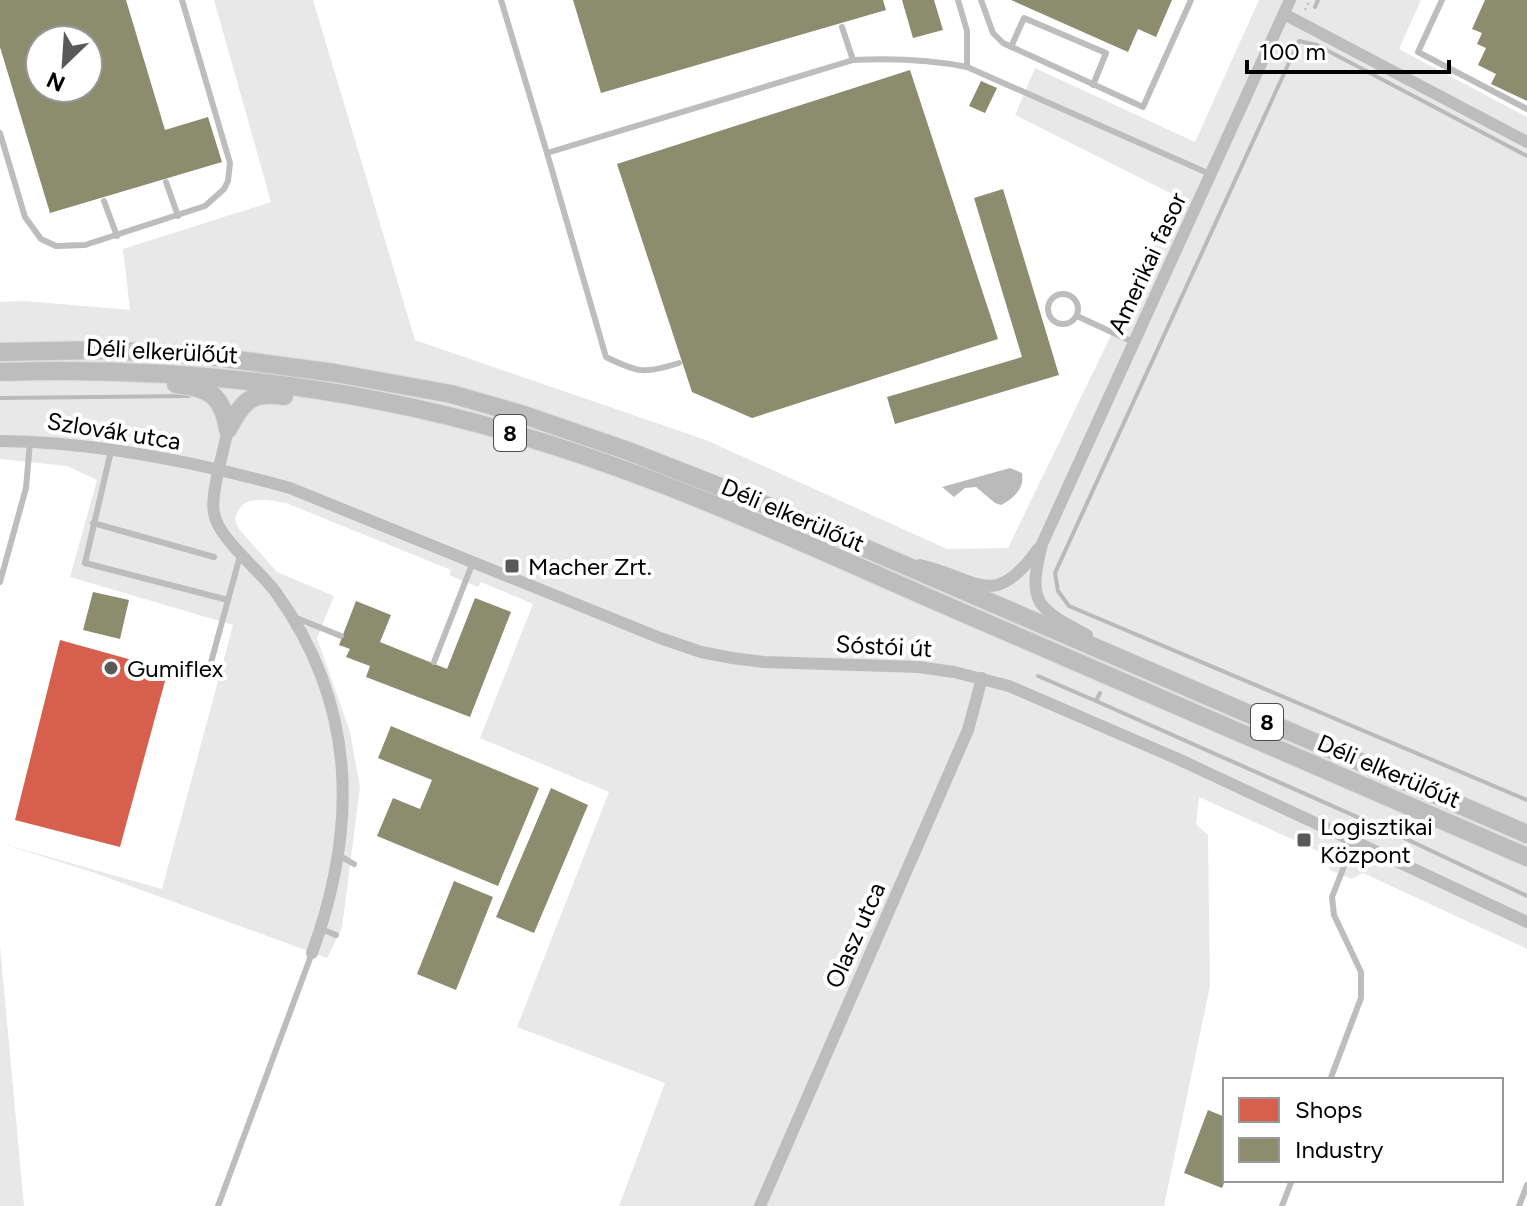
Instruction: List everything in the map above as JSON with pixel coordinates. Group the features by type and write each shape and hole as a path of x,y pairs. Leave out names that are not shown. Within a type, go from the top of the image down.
{"main road":[{"name":"Déli elkerülőút","path":"0,352 99,350 201,355 335,373 451,394 524,415 631,452 756,501 1527,834"},
{"name":"Déli elkerülőút","path":"0,372 124,371 253,380 342,393 523,436 611,466 775,532 1527,857"},
{"path":"124,371 153,382 200,387 221,404 228,429"},
{"path":"228,429 242,406 258,395 265,393 316,400 342,393"}],"street":[{"name":"Amerikai fasor","path":"1042,544 1290,0"},
{"path":"1284,14 1527,142"},
{"path":"228,429 214,514 225,535 271,586 291,616 327,693 338,734 343,786 340,856 328,909 312,953"},
{"name":"Szlovák utca","path":"0,441 112,449 220,470"},
{"name":"Sóstói út","path":"220,470 290,488 701,652 764,662 919,667 982,678 1034,694 1527,922"},
{"path":"878,555 936,569 987,587 1007,582 1016,576 1042,544"},
{"path":"1042,544 1035,572 1035,588 1042,607 1060,622 1138,666"},
{"name":"Olasz utca","path":"760,1206 968,730 982,678"}],"lane":[{"path":"0,133 25,217 41,239 56,246 68,247 117,236 205,206 218,196 228,181 230,163 182,0"},
{"path":"501,0 606,357 641,372 679,363"},
{"path":"958,0 967,31 967,67"},
{"path":"981,0 993,33 1011,47 1143,107 1191,0"},
{"path":"1442,0 1418,52 1527,109"},
{"path":"1011,47 1024,18 1106,53 1093,85"},
{"path":"842,27 853,60"},
{"path":"547,153 853,60 921,59 967,67 1212,175"},
{"path":"166,182 178,216"},
{"path":"104,201 117,236"},
{"path":"1069,295 1078,306 1077,316 1069,323 1059,324 1050,318 1048,304 1054,296 1069,295"},
{"path":"1077,316 1133,342"},
{"path":"0,582 26,488 30,441"},
{"path":"112,449 85,563 228,600"},
{"path":"93,523 214,557"},
{"path":"207,677 241,552"},
{"path":"434,662 473,562"},
{"path":"291,616 341,636"},
{"path":"1331,1078 1361,998 1361,972 1334,915 1332,897 1354,841"},
{"path":"340,856 354,864"},
{"path":"321,929 336,935"},
{"path":"218,1206 312,953"},
{"path":"1282,1206 1291,1182"},
{"path":"1519,1206 1527,1185"}],"path":[{"path":"1305,11 1310,0"}],"shaded area":[{"path":"214,0 313,0 415,340 706,440 947,549 1008,548 1178,197 1015,115 1035,68 1195,142 1259,0 1421,0 1399,49 1527,117 1527,949 1363,873 1352,879 1330,870 1327,855 1199,797 1196,824 1208,835 1210,986 1164,1206 619,1206 665,1083 517,1027 609,792 480,738 533,604 481,582 478,587 449,575 451,570 286,503 262,500 243,505 235,519 238,528 277,572 334,596 317,638 350,732 360,787 342,928 327,958 92,872 0,843 162,889 233,625 70,577 97,480 67,466 0,459 0,302 25,301 130,310 123,249 271,202"},
{"path":"1010,468 1022,473 1022,484 1014,496 1001,505 976,487 965,488 954,497 942,487"},
{"path":"0,946 24,1206 0,1206"}],"building: Shops":[{"path":"60,640 168,670 120,847 15,820"}],"building: Industry":[{"path":"0,0 126,0 165,130 208,117 222,162 50,213 0,47"},
{"path":"573,0 883,0 886,10 601,93"},
{"path":"902,0 934,0 943,30 913,38"},
{"path":"1011,0 1172,0 1156,37 1138,29 1128,52"},
{"path":"1485,0 1527,0 1527,101 1491,84 1496,74 1478,65 1486,48 1477,44 1482,33 1472,29"},
{"path":"910,70 998,339 752,418 692,392 617,164"},
{"path":"981,81 997,88 985,113 969,106"},
{"path":"1003,189 1059,375 895,424 887,397 1022,357 974,198"},
{"path":"93,592 129,600 120,639 83,630"},
{"path":"475,598 511,612 470,717 366,677 370,666 346,657 350,649 339,645 356,601 391,615 380,642 447,669"},
{"path":"391,726 539,788 498,886 377,836 393,798 420,809 432,780 378,758"},
{"path":"551,788 588,805 534,933 496,917"},
{"path":"454,881 493,897 456,990 417,974"},
{"path":"1208,1110 1223,1116 1225,1182 1222,1188 1184,1173"}],"waterway":[{"path":"1315,7 1318,0"},
{"path":"1527,156 1317,45 1299,41 1055,573 1058,591 1069,606 1527,800"},
{"path":"0,398 189,396"},
{"path":"1038,676 1096,701"},
{"path":"1100,693 1096,701 1527,896"}],"place":[{"name":"Macher Zrt.","path":"512,566"},
{"name":"Gumiflex","path":"111,668"},
{"name":"Logisztikai Központ","path":"1304,840"}]}
